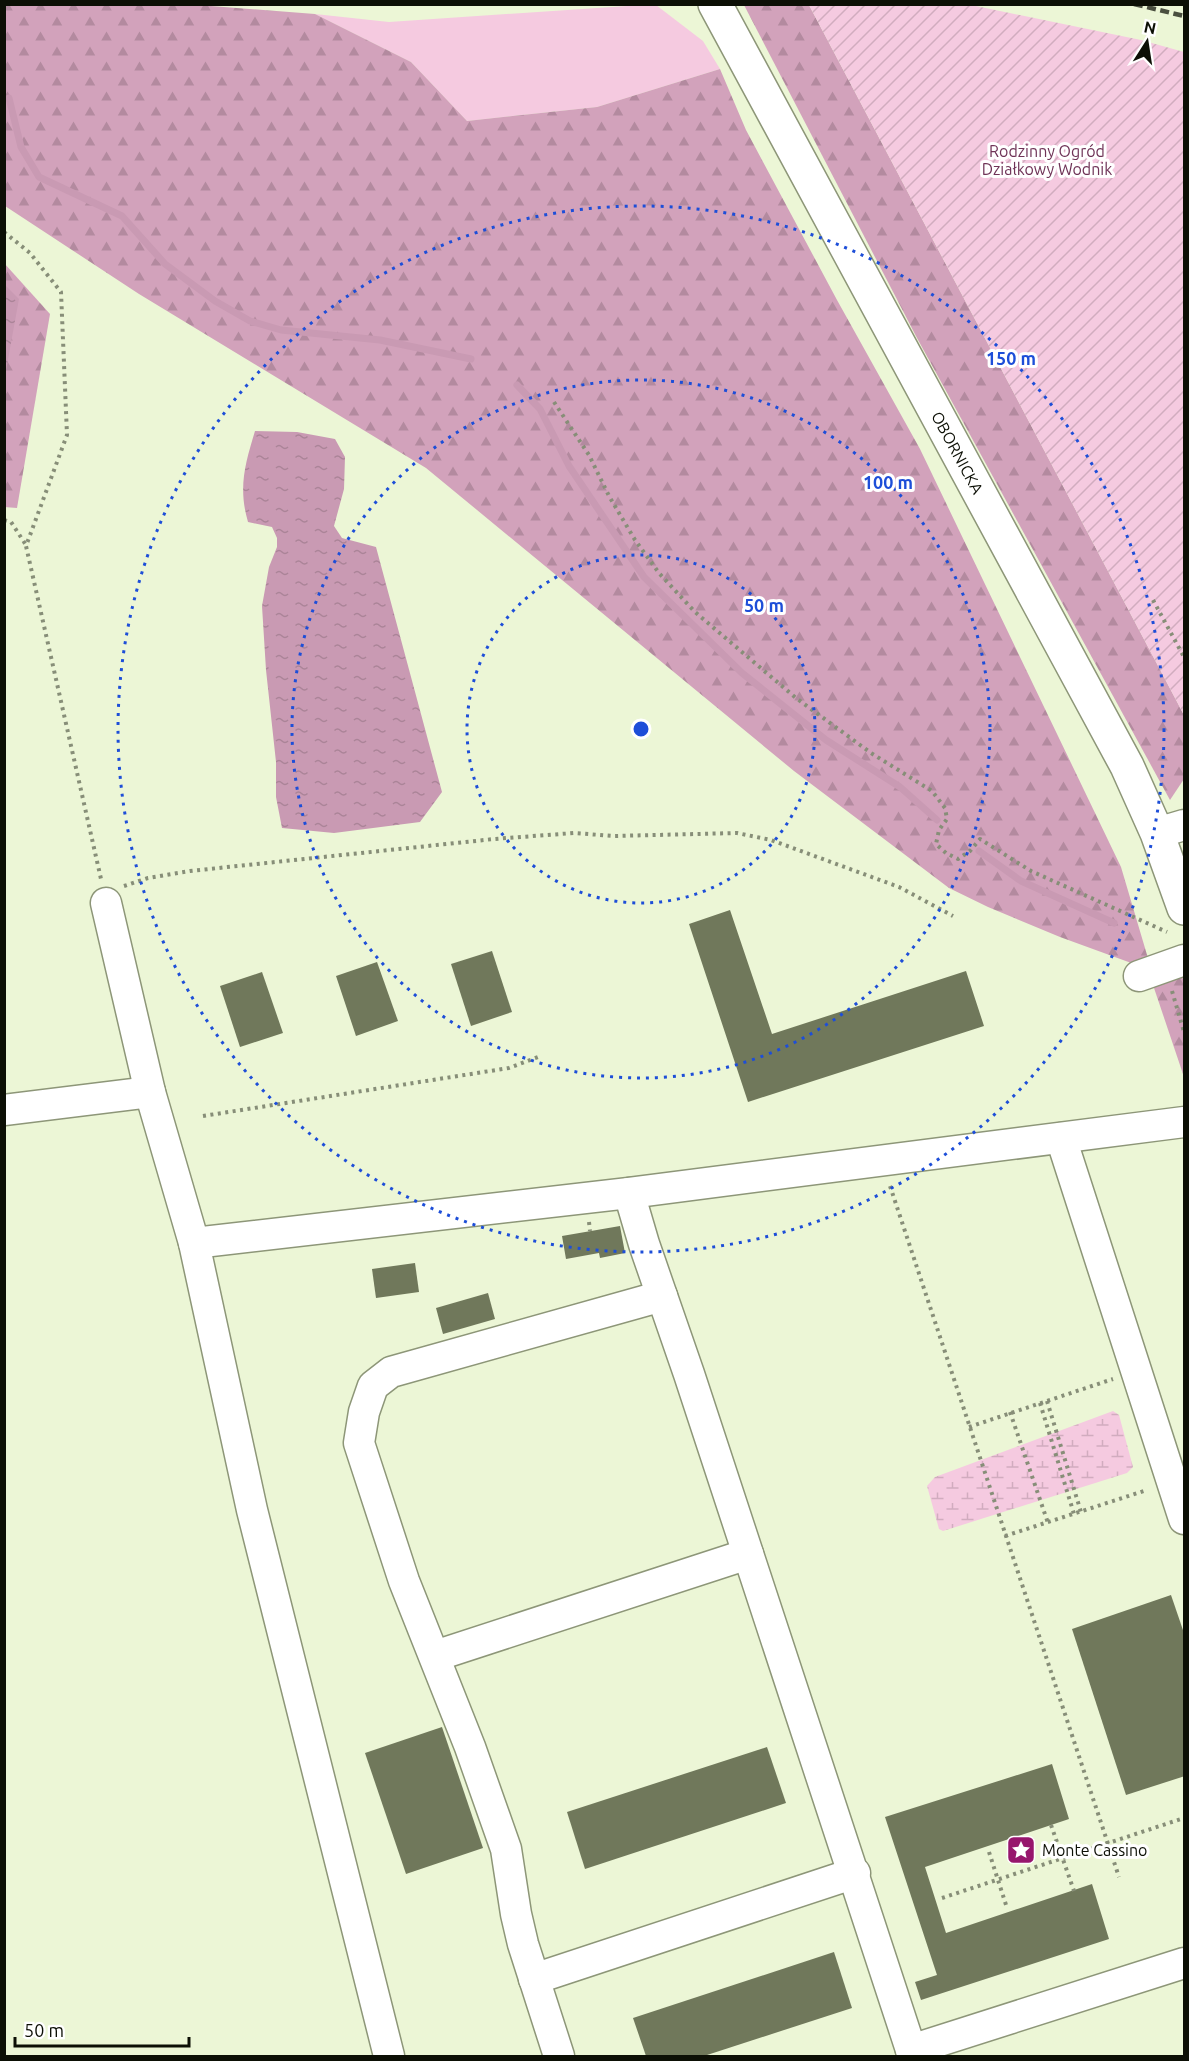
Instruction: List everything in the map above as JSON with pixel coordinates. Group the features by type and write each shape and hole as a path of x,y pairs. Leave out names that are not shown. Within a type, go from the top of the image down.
{"main road":[{"name":"OBORNICKA","path":"715,4 1127,766 1171,829 1185,908"}],"lane":[{"path":"106,903 150,1092 194,1242 252,1510 389,2056"},
{"path":"4,1110 150,1092"},
{"path":"194,1242 629,1193 1185,1122"},
{"path":"1060,1138 1185,1520"},
{"path":"629,1193 855,1873 912,2053 1185,1963"},
{"path":"559,2056 516,1914 506,1849 435,1656 404,1581 358,1443 364,1412 373,1386 391,1372 662,1296"},
{"path":"435,1656 748,1554"},
{"path":"534,1979 855,1873"}],"path":[{"path":"4,232 30,254 61,292 67,435 26,546"},
{"path":"554,402 589,455 609,496 635,540 659,573 695,612 796,698 872,753 932,791 945,808 947,819 939,831 936,844 946,853 958,859 970,851 980,839 1031,871 1158,928"},
{"path":"4,520 11,522 26,546 106,903"},
{"path":"1153,600 1185,657"},
{"path":"106,903 124,886 140,880 201,870 574,832 614,836 736,832 771,840 899,887 953,916"},
{"path":"1163,968 1185,1032"},
{"path":"204,1116 509,1068 538,1057"},
{"path":"890,1186 1119,1877"},
{"path":"969,1427 1136,1371"},
{"path":"1047,1401 1081,1512"},
{"path":"1040,1403 1074,1514"},
{"path":"1010,1412 1048,1523"},
{"path":"1004,1535 1172,1482"},
{"path":"942,1898 1185,1818"},
{"path":"1051,1825 1074,1891"},
{"path":"989,1852 1007,1908"}],"green space":[{"path":"185,4 315,14 411,62 467,121 597,107 720,69 746,130 920,449 1121,867 1150,965 1134,964 1060,937 949,888 794,771 426,468 139,294 5,206 4,5"},
{"path":"656,5 703,41 720,69 597,107 467,121 411,62 315,14 389,22"},
{"path":"744,5 809,5 1184,715 1184,779 1170,800 917,338"},
{"name":"Rodzinny Ogród Działkowy Wodnik","path":"809,5 971,5 1141,40 1184,52 1184,715"},
{"path":"4,263 50,314 17,508 4,507"},
{"path":"1181,972 1184,983 1184,1077 1152,982"},
{"path":"1113,1411 1119,1415 1133,1467 1127,1473 943,1531 939,1529 927,1486 935,1477"}],"water":[{"path":"5,285 19,299 5,376"},
{"path":"255,431 297,432 335,439 345,457 344,489 334,526 342,538 376,547 442,792 420,822 334,833 282,828 276,797 276,762 262,606 269,567 277,547 277,538 272,527 248,522 243,498 244,476"}],"building":[{"path":"730,910 772,1034 966,971 984,1026 748,1102 689,924"},
{"path":"492,951 512,1012 471,1026 451,964"},
{"path":"377,962 398,1021 356,1036 336,976"},
{"path":"262,972 283,1033 240,1047 220,986"},
{"path":"620,1226 625,1253 600,1258 599,1253 566,1259 562,1236"},
{"path":"415,1263 419,1292 376,1298 372,1269"},
{"path":"488,1293 495,1319 443,1334 436,1308"},
{"path":"1171,1595 1185,1636 1185,1776 1126,1795 1072,1629"},
{"path":"442,1727 483,1848 406,1874 365,1753"},
{"path":"767,1747 786,1803 585,1869 567,1812"},
{"path":"1052,1764 1069,1819 925,1867 946,1933 1092,1884 1109,1939 921,2000 915,1982 937,1975 885,1817"},
{"path":"834,1952 852,2008 704,2056 646,2056 633,2018"}],"waterway":[{"path":"9,98 21,147 39,177 122,216 165,264 215,301 250,321 281,330 380,340 471,359"},
{"path":"517,385 540,409 569,466 644,577 742,673 826,740 900,787 937,820"},
{"path":"979,851 1021,881 1114,923"}],"railway":[{"path":"1134,4 1184,16"}],"place":[{"name":"Monte Cassino","path":"1021,1850"}]}
